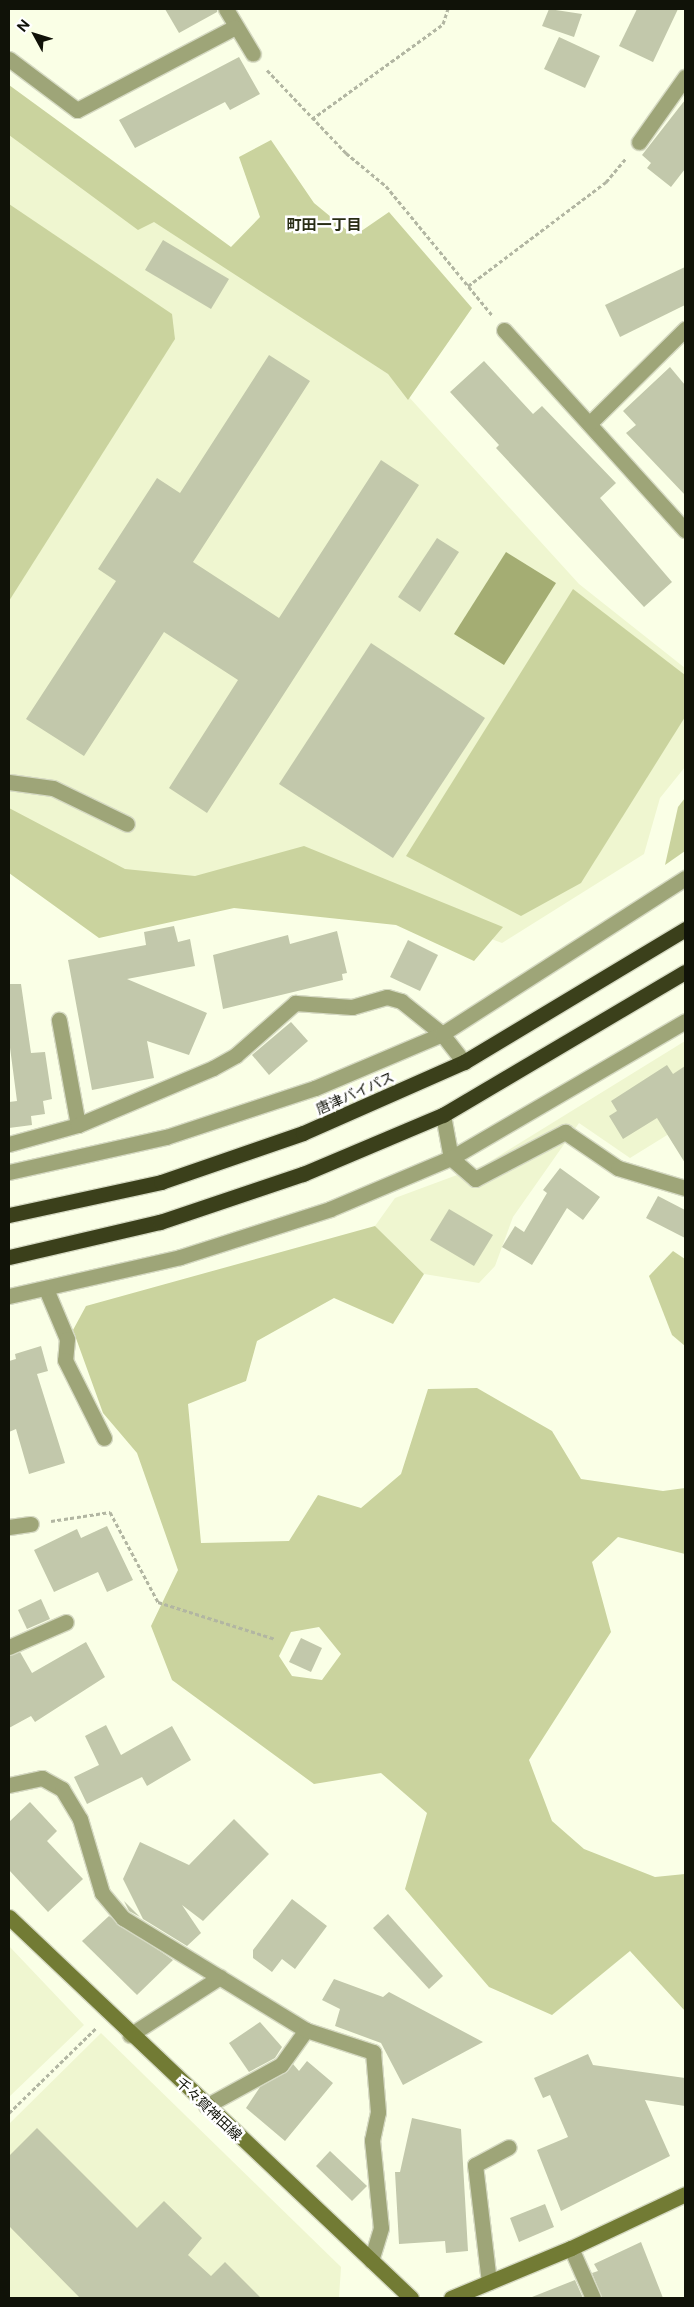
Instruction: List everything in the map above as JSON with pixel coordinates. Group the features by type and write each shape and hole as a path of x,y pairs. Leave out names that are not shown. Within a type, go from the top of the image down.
{"highway":[{"name":"唐津バイパス","path":"9,1216 162,1182 304,1133 464,1062 685,929"},
{"path":"9,1257 160,1222 303,1174 443,1114 685,972"}],"main road":[{"name":"千々賀神田線","path":"9,1917 109,2016 411,2298"},
{"path":"450,2298 571,2248 685,2194"}],"street":[{"path":"226,9 254,54"},
{"path":"9,59 77,110 235,26"},
{"path":"639,142 685,77"},
{"path":"590,423 685,329"},
{"path":"504,330 685,530"},
{"path":"9,782 53,788 127,824"},
{"path":"9,1172 166,1137 315,1088 442,1034 685,878"},
{"path":"9,1144 78,1125 213,1068 236,1055 295,1003 352,1007 386,997 401,1001 442,1034 464,1062"},
{"path":"59,1020 78,1125"},
{"path":"9,1296 180,1257 283,1224 451,1158 685,1021"},
{"path":"443,1114 451,1158 475,1179 565,1132 618,1168 685,1188"},
{"path":"46,1289 67,1339 65,1360 104,1438"},
{"path":"9,1527 31,1524"},
{"path":"9,1648 66,1622"},
{"path":"9,1786 42,1778 62,1789 80,1819 110,1907 306,2030 373,2052 378,2112 372,2140 381,2228 371,2261"},
{"path":"130,2035 220,1977"},
{"path":"206,2106 281,2065 306,2030"},
{"path":"489,2282 475,2165 509,2147"},
{"path":"571,2248 593,2298"}],"path":[{"path":"312,119 443,24 448,9"},
{"path":"254,54 312,119 386,186 504,330"},
{"path":"468,286 606,182 639,142"},
{"path":"31,1524 110,1512 158,1602 275,1640"},
{"path":"9,2114 109,2016"}],"shaded area":[{"path":"9,85 231,247 260,217 239,157 271,140 314,203 354,236 389,212 472,308 408,400 388,374 154,222 138,230 9,135"},
{"path":"9,123 388,374 579,584 685,668 685,767 660,798 644,854 502,943 320,874 144,911 9,833"},
{"path":"9,204 172,314 175,339 9,601"},
{"path":"506,552 556,583 504,665 454,634"},
{"path":"573,589 685,675 685,717 581,883 521,916 406,856"},
{"path":"685,798 685,851 665,865 678,807"},
{"path":"9,808 125,869 195,876 304,846 503,927 474,961 396,925 234,908 99,938 9,873"},
{"path":"685,1041 685,1124 630,1158 579,1123 513,1217 495,1266 479,1283 424,1274 375,1226 395,1198 484,1165"},
{"path":"375,1226 424,1274 393,1324 334,1298 257,1341 246,1381 188,1404 201,1543 289,1541 318,1495 361,1508 401,1474 428,1389 477,1388 552,1431 581,1479 663,1491 685,1488 685,1554 618,1537 592,1562 611,1632 529,1760 552,1821 584,1849 655,1877 685,1874 685,2011 630,1951 552,2015 489,1987 405,1889 427,1813 381,1773 314,1784 172,1680 151,1626 178,1570 137,1453 103,1413 73,1330 86,1306","holes":["319,1627 341,1654 322,1680 292,1676 279,1656 291,1632"]},
{"path":"673,1251 685,1259 685,1346 672,1335 649,1276"},
{"path":"9,1946 84,2025 9,2097"},
{"path":"101,2033 341,2267 339,2298 9,2298 9,2124"}],"building":[{"path":"165,9 217,9 217,12 179,33"},
{"path":"549,9 582,14 574,37 542,26"},
{"path":"637,9 678,9 653,62 619,46"},
{"path":"559,37 600,56 585,88 544,69"},
{"path":"239,57 260,94 230,110 225,102 135,148 119,120"},
{"path":"685,100 685,169 671,187 647,168 651,163 642,155"},
{"path":"163,240 229,279 211,309 145,270"},
{"path":"685,267 685,305 620,337 605,305"},
{"path":"269,355 310,381 193,562 279,618 381,460 419,485 207,813 169,788 238,680 164,632 84,756 26,719 116,581 98,569 157,478 180,493"},
{"path":"484,361 533,414 542,406 616,483 600,498 672,582 644,607 496,448 499,445 450,392"},
{"path":"670,367 685,385 685,495 626,433 636,425 623,411"},
{"path":"437,538 459,552 420,612 398,597"},
{"path":"371,643 485,718 393,858 279,784"},
{"path":"174,926 178,942 190,939 195,966 127,979 207,1013 189,1055 147,1041 154,1078 92,1090 68,960 146,945 144,932"},
{"path":"337,931 347,973 342,974 343,980 223,1009 213,955 288,935 290,944"},
{"path":"408,940 438,955 420,991 390,977"},
{"path":"9,984 21,984 31,1053 45,1052 52,1099 43,1101 45,1114 31,1116 32,1125 9,1128 9,1102 17,1101 9,1040"},
{"path":"291,1022 308,1041 269,1075 252,1055"},
{"path":"667,1065 673,1074 685,1066 685,1163 657,1118 623,1139 609,1116 617,1111 611,1101"},
{"path":"560,1168 600,1197 583,1220 567,1208 532,1265 502,1247 515,1226 524,1232 547,1193 543,1190"},
{"path":"658,1196 685,1210 685,1238 646,1218"},
{"path":"449,1209 493,1235 474,1266 430,1240"},
{"path":"41,1346 48,1371 37,1374 65,1463 29,1474 16,1429 9,1432 9,1361 16,1359 15,1354"},
{"path":"107,1526 133,1580 107,1592 98,1572 54,1592 34,1550 77,1529 81,1538"},
{"path":"41,1599 50,1619 27,1629 18,1610"},
{"path":"301,1638 322,1648 311,1672 289,1662"},
{"path":"86,1642 105,1677 35,1722 31,1716 9,1728 9,1656 20,1652 32,1673"},
{"path":"106,1725 121,1755 172,1726 191,1760 147,1786 142,1777 87,1804 74,1777 99,1765 85,1736"},
{"path":"30,1802 57,1831 47,1841 83,1879 48,1912 9,1870 9,1822"},
{"path":"234,1819 269,1854 203,1921 182,1905 201,1933 187,1946 143,1919 123,1879 140,1842 189,1865"},
{"path":"292,1899 327,1926 295,1969 282,1959 272,1972 253,1958 253,1950"},
{"path":"124,1901 140,1917 129,1911"},
{"path":"388,1914 443,1976 429,1989 373,1928"},
{"path":"109,1916 173,1960 137,1995 82,1941"},
{"path":"334,1979 383,1997 389,1992 483,2042 403,2085 381,2043 335,2026 340,2009 322,2000"},
{"path":"260,2022 282,2047 275,2058 249,2072 229,2043"},
{"path":"588,2054 593,2065 685,2078 685,2106 645,2100 670,2156 561,2211 537,2150 568,2137 550,2095 543,2098 534,2078"},
{"path":"307,2061 333,2083 285,2141 246,2108 260,2087 293,2064 299,2071"},
{"path":"412,2118 461,2129 468,2251 446,2253 445,2241 399,2244 395,2172 400,2172"},
{"path":"37,2128 137,2228 164,2201 202,2238 188,2255 211,2276 225,2262 261,2298 80,2298 9,2226 9,2156"},
{"path":"330,2151 367,2186 352,2201 316,2166"},
{"path":"545,2204 554,2227 519,2242 510,2218"},
{"path":"641,2242 663,2298 602,2298 592,2273 598,2271 594,2264"},
{"path":"575,2280 583,2298 532,2298 532,2297"}],"district":[{"name":"町田一丁目","path":"324,225"}]}
